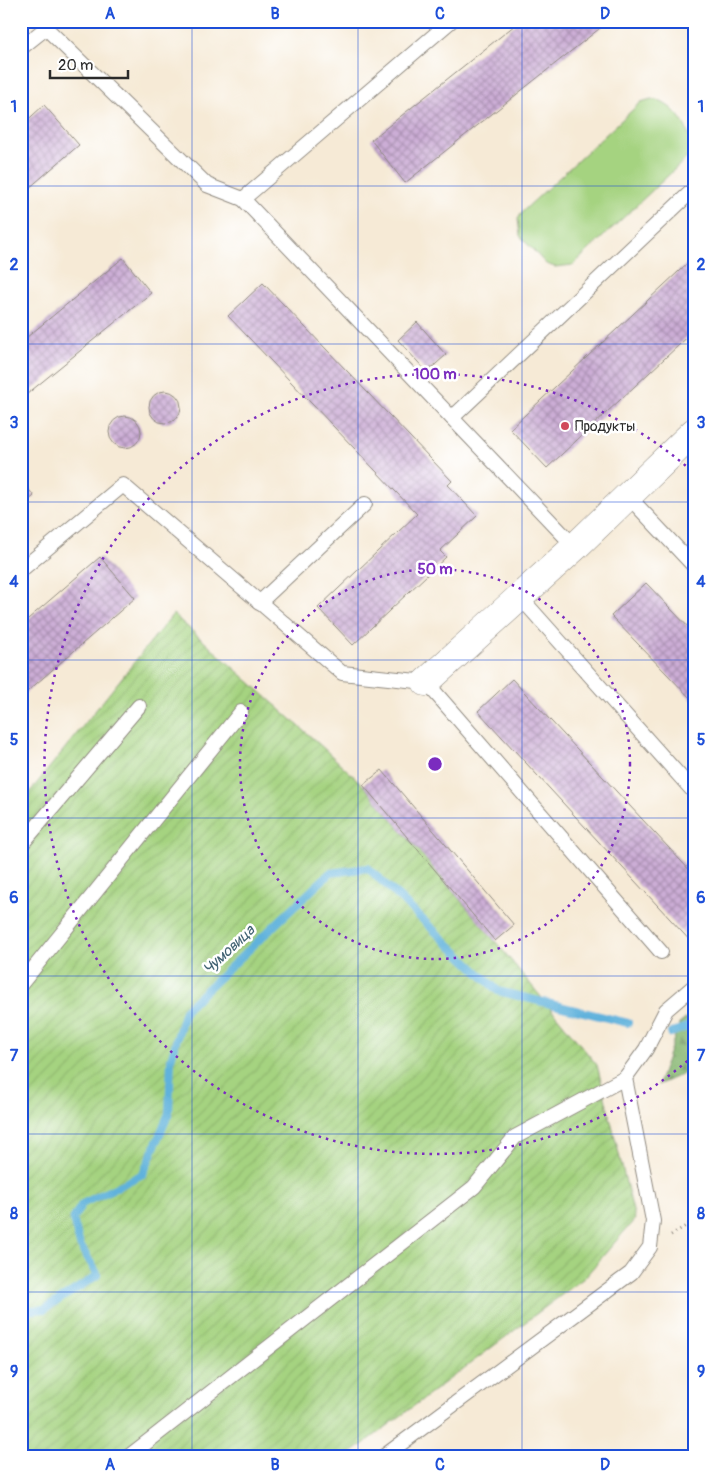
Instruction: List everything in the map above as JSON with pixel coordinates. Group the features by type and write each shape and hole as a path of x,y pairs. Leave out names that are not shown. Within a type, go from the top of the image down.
{"street":[{"path":"426,682 575,547 694,432"}],"lane":[{"path":"242,199 451,21"},
{"path":"21,48 46,28 207,185 242,199 575,547"},
{"path":"452,418 694,189"},
{"path":"21,570 122,485 342,673 426,682 661,952"},
{"path":"628,496 694,566"},
{"path":"259,604 365,504"},
{"path":"520,597 694,792"},
{"path":"21,845 139,706"},
{"path":"21,984 241,712"},
{"path":"128,1457 474,1187 516,1137 625,1078 646,1048 666,1010 694,986"},
{"path":"383,1457 631,1274 650,1247 654,1221 625,1078"}],"green space":[{"path":"651,99 660,101 668,106 681,120 689,137 690,155 573,265 555,267 546,264 520,236 518,219 523,211 641,102"},
{"path":"173,614 363,785 597,1065 635,1219 584,1278 346,1457 21,1457 21,803"},
{"path":"694,1012 694,1069 658,1085 679,1024"}],"building":[{"path":"520,21 609,21 405,183 371,140"},
{"path":"44,105 79,145 21,195 21,126"},
{"path":"694,257 694,331 547,468 510,429"},
{"path":"123,258 151,293 21,399 21,342"},
{"path":"263,283 452,481 448,485 477,516 440,551 446,557 353,645 318,608 417,514 228,316"},
{"path":"417,322 446,355 427,372 398,340"},
{"path":"165,391 177,395 181,407 177,419 165,423 153,419 149,407 153,395"},
{"path":"125,416 131,417 136,421 140,426 140,438 136,443 131,447 125,448 119,447 114,443 110,438 109,432 110,426 114,421 119,417"},
{"path":"21,480 34,496 21,507"},
{"path":"100,557 135,598 21,697 21,625"},
{"path":"646,583 694,633 694,702 611,616"},
{"path":"512,679 694,875 694,945 478,711"},
{"path":"382,770 514,925 495,941 363,785"}],"waterway":[{"name":"Чумовица","path":"21,1311 45,1309 98,1275 80,1245 73,1219 82,1204 143,1174 169,1113 171,1059 185,1010 330,873 368,868 498,991 628,1023"},
{"name":"Чумовица","path":"671,1033 694,1024"}],"place":[{"name":"Продукты","path":"565,426"}]}
